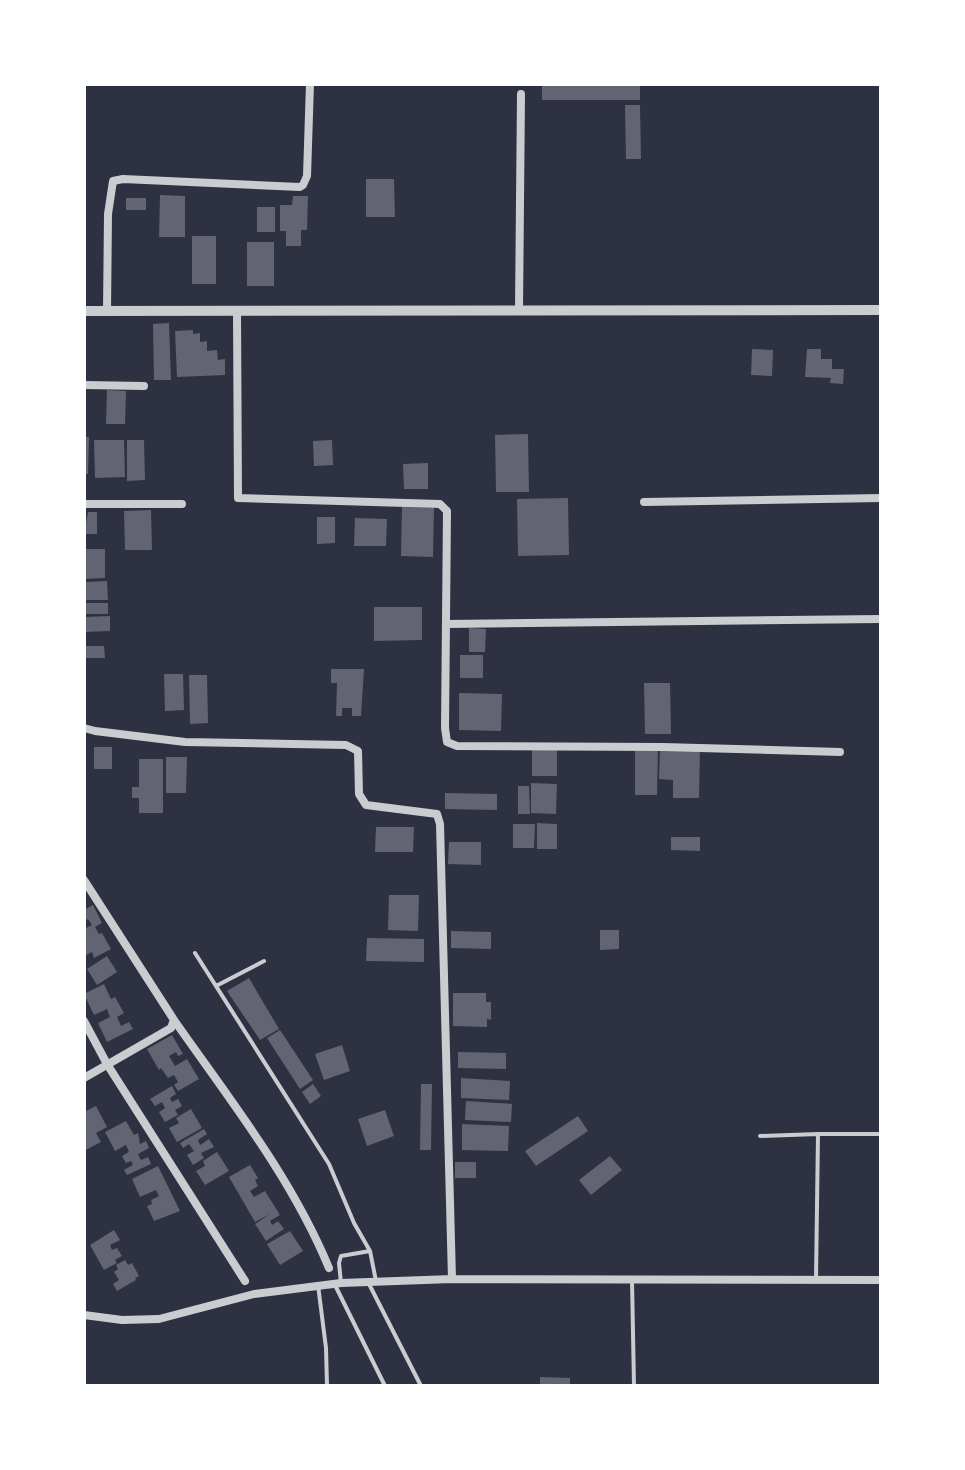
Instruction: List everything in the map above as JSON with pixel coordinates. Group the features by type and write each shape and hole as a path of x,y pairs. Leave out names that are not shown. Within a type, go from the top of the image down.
{"street":[{"path":"107,311 108,214 113,181 300,187 307,176 310,84"},
{"path":"519,310 521,94"},
{"path":"84,311 881,310"},
{"path":"237,311 238,498 440,504 448,515 445,736 451,744 840,752"},
{"path":"84,385 144,386"},
{"path":"644,502 881,498"},
{"path":"84,504 182,504"},
{"path":"447,624 881,619"},
{"path":"84,728 185,742 346,745 358,751 359,794 366,805 437,814 440,824 452,1279"},
{"path":"84,880 174,1020 305,1213 329,1268"},
{"path":"84,1078 171,1028 174,1020"},
{"path":"84,1021 107,1064 245,1281"},
{"path":"84,1315 122,1320 159,1319 254,1294 338,1283 452,1279 881,1280"}],"lane":[{"path":"195,953 329,1164 354,1223 370,1251 372,1282 421,1386"},
{"path":"216,986 264,961"},
{"path":"816,1279 818,1134"},
{"path":"760,1136 881,1134"},
{"path":"370,1251 341,1256 338,1283 385,1386"},
{"path":"632,1280 634,1386"},
{"path":"318,1285 327,1386"}],"building":[{"path":"542,84 640,84 640,100 542,100"},
{"path":"625,105 640,105 641,159 626,159"},
{"path":"366,179 394,179 395,217 366,217"},
{"path":"160,195 185,196 185,237 159,237"},
{"path":"293,196 308,196 307,230 301,230 301,246 286,246 286,231 280,231 280,205 292,205"},
{"path":"126,198 146,198 146,210 126,210"},
{"path":"257,207 275,207 275,232 257,232"},
{"path":"192,236 216,236 216,284 192,284"},
{"path":"247,242 274,242 274,286 247,286"},
{"path":"169,323 171,380 154,380 153,324"},
{"path":"193,330 193,334 200,333 200,342 207,341 207,351 217,350 218,360 225,359 225,375 177,377 175,331"},
{"path":"752,349 773,350 772,376 751,375"},
{"path":"807,349 821,349 821,359 832,359 832,369 844,369 843,384 830,383 831,378 805,377"},
{"path":"107,390 126,391 125,424 106,424"},
{"path":"528,434 529,492 496,492 495,435"},
{"path":"84,437 89,437 88,474 84,474"},
{"path":"94,440 124,440 125,477 95,478"},
{"path":"127,440 144,440 145,480 127,481"},
{"path":"332,440 333,465 314,466 313,441"},
{"path":"428,463 428,489 404,489 403,464"},
{"path":"568,498 569,555 518,556 517,499"},
{"path":"402,507 434,508 433,557 401,556"},
{"path":"151,510 152,550 125,550 124,511"},
{"path":"88,512 97,512 97,534 84,534"},
{"path":"317,517 335,517 335,543 317,544"},
{"path":"355,518 387,519 386,546 354,546"},
{"path":"84,549 105,549 105,578 84,579"},
{"path":"107,581 108,600 84,600 84,582"},
{"path":"84,603 108,603 108,614 84,614"},
{"path":"374,607 422,607 422,640 374,641"},
{"path":"110,616 110,631 84,632 84,617"},
{"path":"469,628 486,629 485,652 469,652"},
{"path":"84,646 104,646 105,658 84,658"},
{"path":"460,655 483,655 483,678 460,678"},
{"path":"331,669 364,669 361,716 352,716 352,708 342,708 342,716 336,716 337,683 331,683"},
{"path":"164,674 183,674 184,710 165,711"},
{"path":"189,675 207,675 208,723 190,724"},
{"path":"644,683 670,683 671,734 645,734"},
{"path":"459,693 502,694 501,731 459,730"},
{"path":"94,747 112,747 112,769 94,769"},
{"path":"635,748 658,748 657,795 635,795"},
{"path":"660,748 700,749 699,798 673,798 673,780 659,779"},
{"path":"532,749 557,749 557,776 532,776"},
{"path":"166,757 187,757 186,793 166,793"},
{"path":"139,759 163,759 163,813 139,813 139,798 132,798 132,787 139,787"},
{"path":"531,783 557,784 556,814 531,813"},
{"path":"518,786 529,786 530,814 518,814"},
{"path":"445,793 497,794 497,810 445,809"},
{"path":"537,823 557,824 557,849 537,849"},
{"path":"513,824 535,824 534,848 513,848"},
{"path":"376,827 414,827 413,852 375,852"},
{"path":"671,837 700,837 700,851 671,850"},
{"path":"449,842 481,842 481,865 448,864"},
{"path":"389,895 419,895 418,931 388,930"},
{"path":"93,905 102,923 95,927 111,949 94,958 92,952 84,956 84,929 92,925 88,919 84,921 84,910"},
{"path":"600,930 619,930 619,949 600,950"},
{"path":"451,931 491,932 491,949 451,948"},
{"path":"367,938 424,939 424,962 366,961"},
{"path":"107,956 117,972 97,985 87,969"},
{"path":"249,978 279,1029 260,1040 227,991"},
{"path":"104,984 111,999 115,997 124,1013 117,1017 121,1026 129,1022 133,1029 107,1042 98,1023 110,1017 107,1009 94,1015 84,994"},
{"path":"453,993 486,993 486,1002 491,1002 491,1020 487,1019 487,1027 453,1026"},
{"path":"280,1030 313,1080 300,1089 267,1038"},
{"path":"172,1035 183,1054 178,1056 176,1052 169,1056 175,1066 187,1059 199,1079 178,1091 174,1085 178,1082 174,1075 168,1078 161,1068 159,1070 147,1049"},
{"path":"342,1045 350,1071 324,1080 315,1054"},
{"path":"458,1052 506,1053 506,1069 458,1068"},
{"path":"461,1078 510,1081 509,1100 461,1098"},
{"path":"313,1084 321,1096 310,1104 302,1092"},
{"path":"421,1084 432,1084 431,1150 420,1150"},
{"path":"172,1086 176,1094 170,1098 172,1102 178,1099 182,1106 175,1110 178,1115 165,1122 159,1112 165,1108 162,1102 155,1106 150,1099"},
{"path":"466,1101 512,1104 511,1122 465,1120"},
{"path":"96,1106 107,1127 96,1133 101,1142 84,1151 84,1112"},
{"path":"191,1109 202,1128 177,1142 169,1128 179,1123 176,1118"},
{"path":"385,1110 394,1136 367,1146 358,1119"},
{"path":"578,1116 588,1131 536,1166 525,1151"},
{"path":"126,1121 134,1135 138,1133 140,1144 146,1141 149,1148 138,1154 141,1160 148,1157 151,1164 127,1175 124,1170 133,1165 131,1161 126,1163 122,1156 129,1152 126,1145 115,1151 105,1132"},
{"path":"462,1124 509,1126 508,1151 462,1150"},
{"path":"204,1129 207,1134 198,1140 200,1145 209,1139 214,1147 201,1153 204,1158 193,1165 187,1155 194,1151 189,1144 183,1148 180,1143"},
{"path":"217,1152 229,1171 205,1185 196,1171 205,1166 203,1161"},
{"path":"610,1156 622,1170 591,1195 579,1180"},
{"path":"455,1162 476,1162 476,1178 455,1178"},
{"path":"250,1165 258,1178 255,1180 258,1186 250,1191 254,1197 265,1191 280,1215 270,1221 272,1225 278,1221 284,1229 266,1241 255,1224 270,1214 255,1222 229,1177"},
{"path":"158,1166 180,1211 154,1221 147,1206 159,1196 156,1190 140,1197 132,1179"},
{"path":"114,1230 120,1240 110,1245 112,1250 117,1248 122,1256 115,1260 117,1263 104,1270 90,1245"},
{"path":"290,1231 303,1251 280,1265 267,1244"},
{"path":"125,1260 128,1265 132,1263 139,1276 117,1291 113,1284 119,1280 114,1272 118,1269 116,1265"},
{"path":"540,1377 570,1378 570,1386 540,1386"}]}
